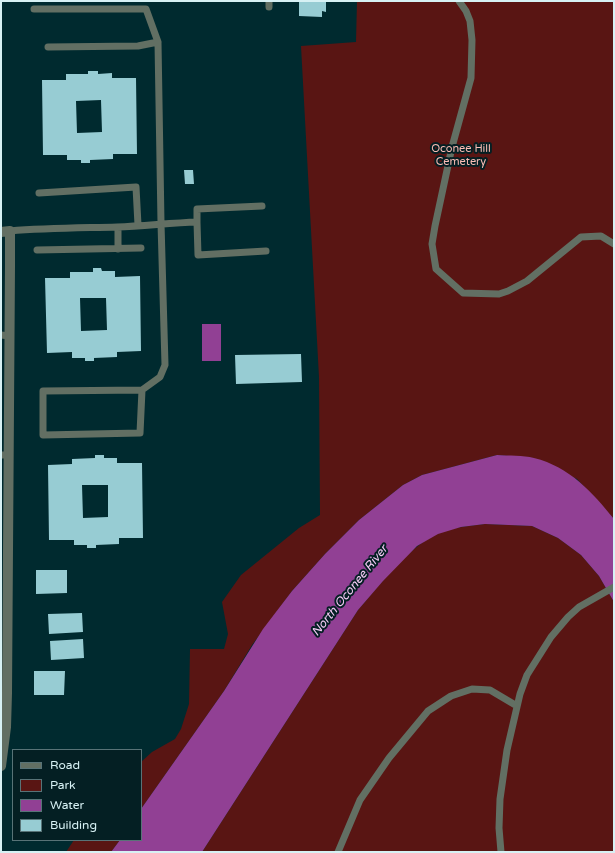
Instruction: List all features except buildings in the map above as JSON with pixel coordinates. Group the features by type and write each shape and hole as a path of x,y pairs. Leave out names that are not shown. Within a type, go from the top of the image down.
{"street":[{"path":"1,766 6,726 8,692 5,455 5,232"}],"lane":[{"path":"459,1 466,11 470,21 472,40 471,78 452,147 435,226 432,244 436,269 464,293 499,294 527,281 581,237 601,236 614,244"},
{"path":"34,9 146,9 158,42 165,365 160,376 142,390 43,391 43,435 140,433 142,390"},
{"path":"48,47 138,46 158,42"},
{"path":"39,193 136,187 138,225"},
{"path":"262,206 197,209 198,255 266,251"},
{"path":"5,232 42,228 118,227 161,223 197,222"},
{"path":"118,227 118,249"},
{"path":"37,250 141,248"},
{"path":"501,852 499,828 500,799 507,750 520,694 527,675 550,637 568,617 579,607 614,587"},
{"path":"338,852 360,800 389,758 428,712 451,696 472,688 490,690 517,706"}],"green space":[{"name":"Oconee Hill Cemetery","path":"357,1 614,1 614,519 577,479 533,458 497,455 422,475 403,485 359,520 325,554 292,591 252,645 224,691 142,808 142,761 152,752 175,739 181,729 189,704 190,649 224,649 228,634 222,602 241,575 299,528 320,515 319,377 301,46 356,42"},
{"path":"485,524 532,526 558,538 581,555 599,576 614,602 614,852 202,852 358,610 385,578 404,558 437,534 455,528"},
{"path":"73,841 119,841 111,852 66,852"}],"water":[{"path":"202,324 221,324 221,361 202,361"},
{"name":"North Oconee River","path":"497,455 530,457 547,462 569,474 589,490 614,519 614,602 599,576 581,555 558,538 532,526 485,524 461,527 438,534 417,546 383,581 358,610 202,852 111,852 119,841 142,841 142,808 224,691 263,629 292,591 325,554 359,520 403,485 422,475"}]}
